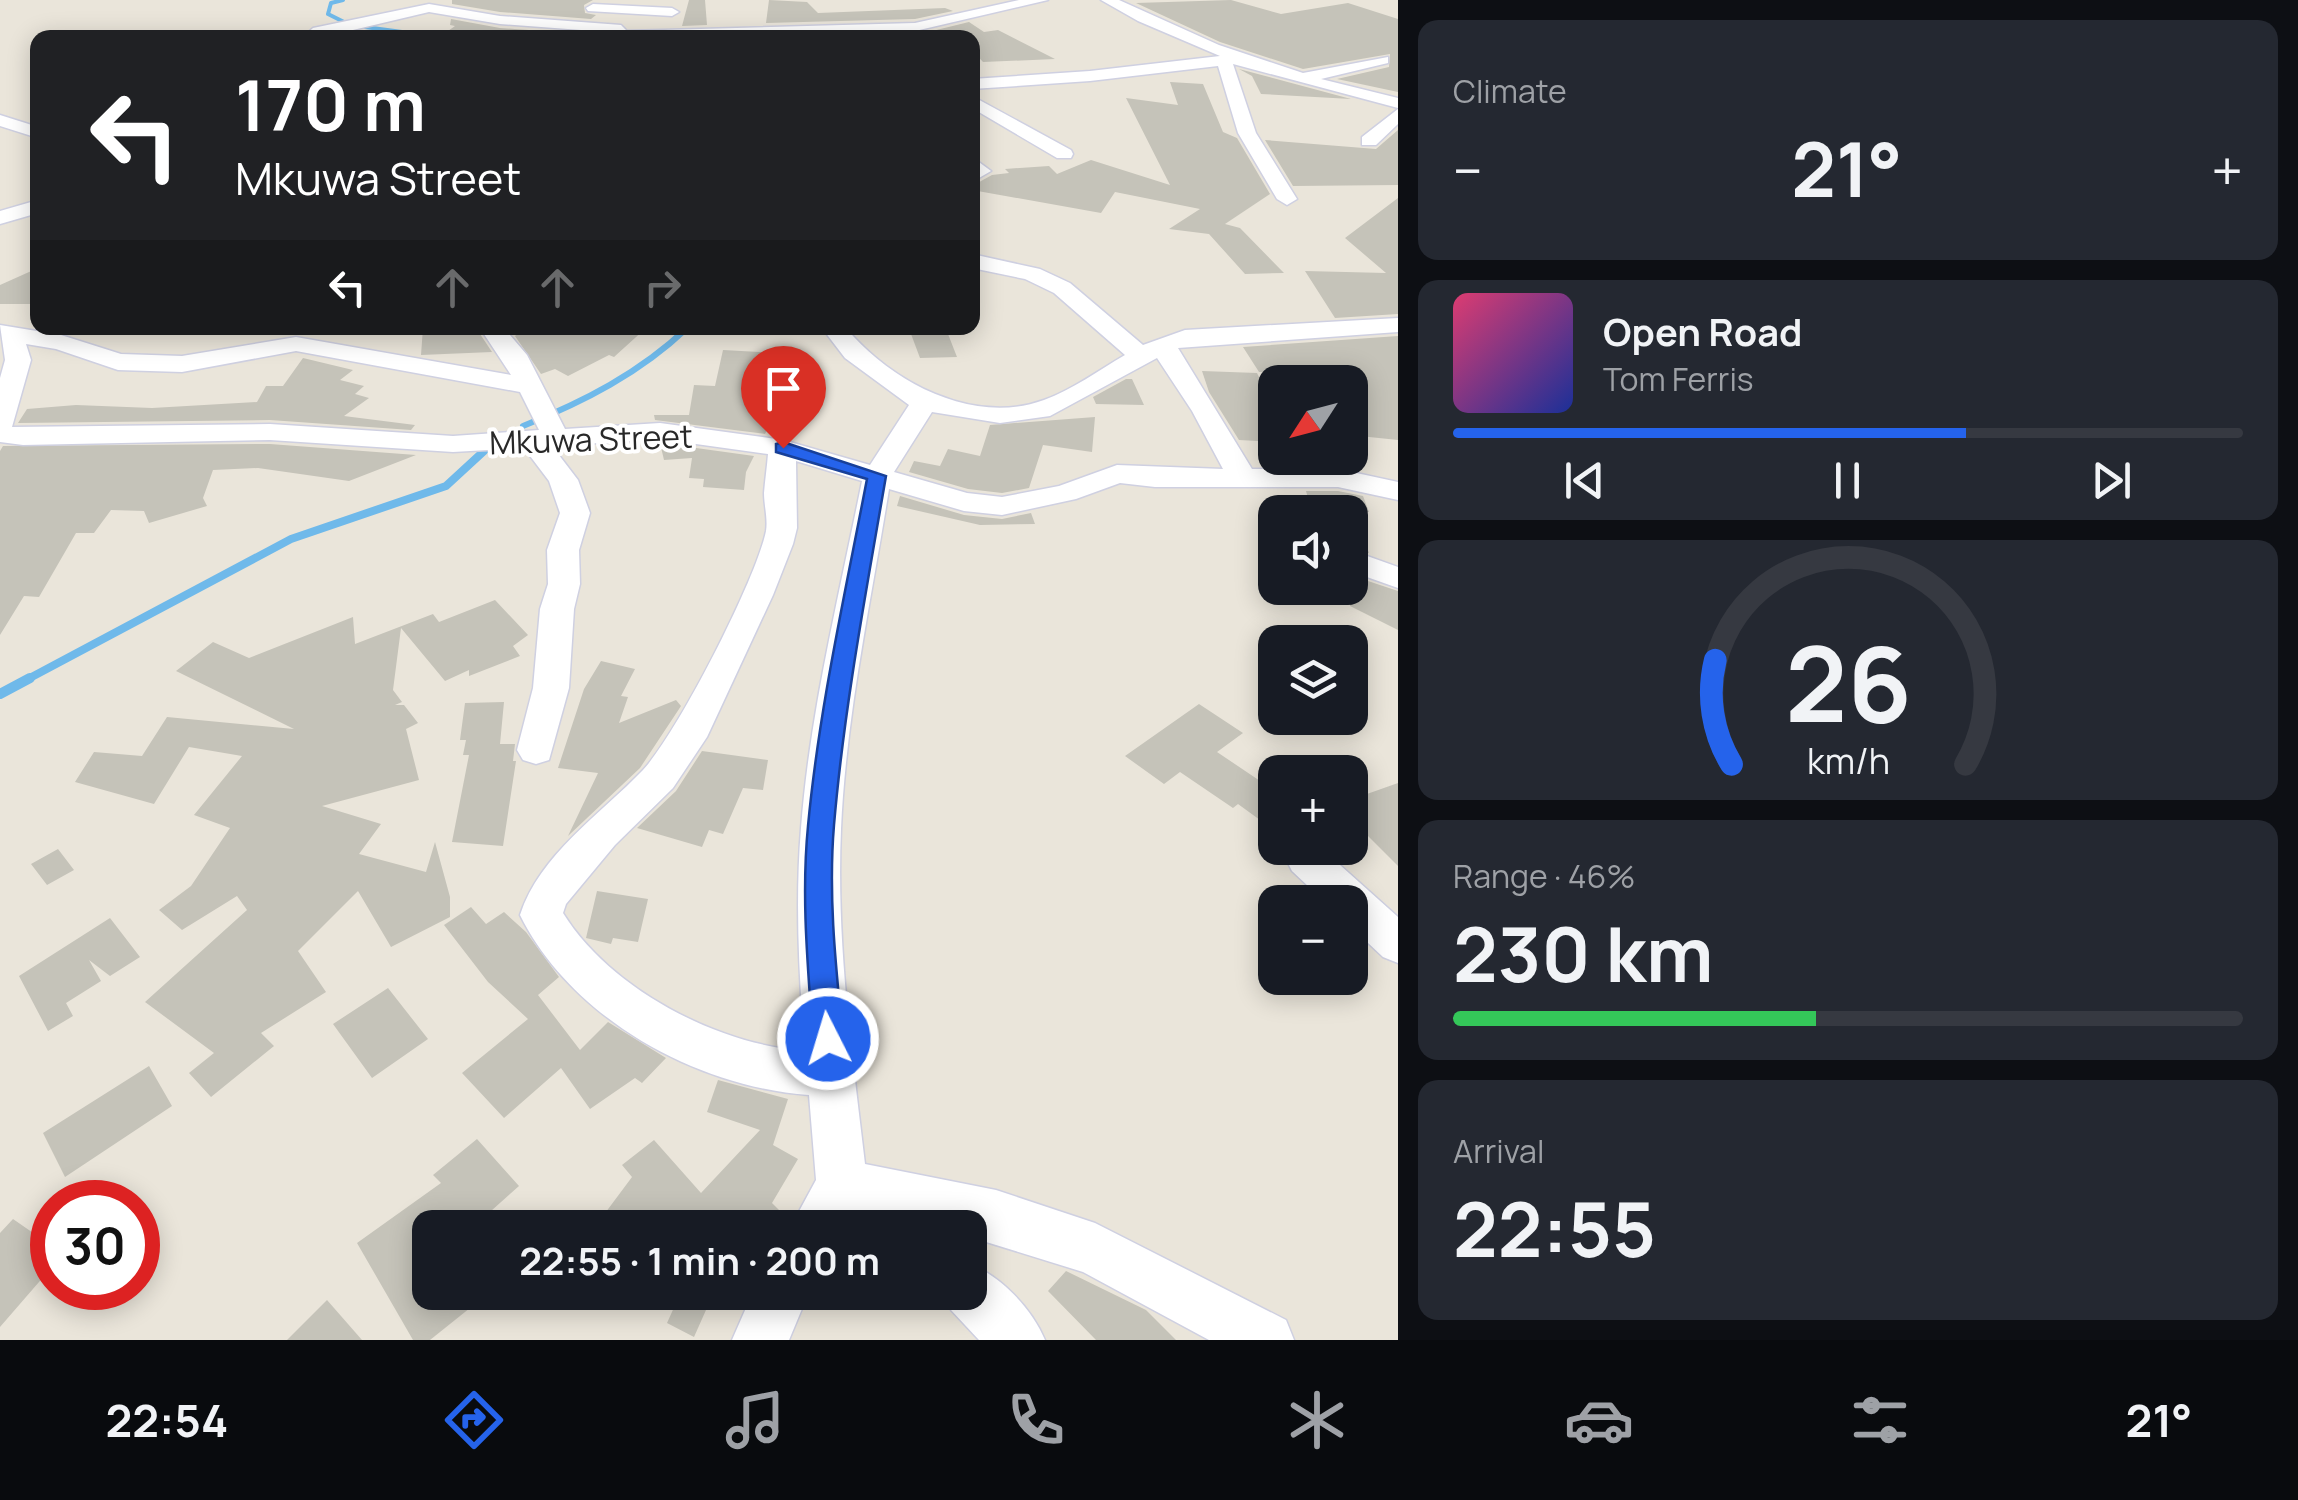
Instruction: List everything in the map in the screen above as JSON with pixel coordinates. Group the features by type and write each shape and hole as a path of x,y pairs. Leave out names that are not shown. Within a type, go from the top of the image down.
{"street":[{"path":"624,30 692,0"},
{"path":"952,0 975,16"},
{"path":"850,11 867,30 936,25 992,8 1041,0"},
{"path":"1110,1 1134,0"},
{"path":"1110,1 1230,60 1398,103"},
{"path":"572,6 672,12"},
{"path":"323,30 429,8 591,30"},
{"path":"611,9 608,14 615,30"},
{"path":"716,16 718,30"},
{"path":"534,23 560,30"},
{"path":"980,83 1230,60"},
{"path":"1230,60 1247,133 1287,199"},
{"path":"1297,79 1382,60"},
{"path":"1111,92 1117,73"},
{"path":"980,106 1064,154"},
{"path":"1369,141 1398,114"},
{"path":"0,120 30,132"},
{"path":"0,218 30,209"},
{"path":"980,263 1032,274 1062,288 1172,365 1204,410 1242,478"},
{"path":"840,335 854,353 924,403 1000,415 1037,413 1154,351 1203,335 1398,324"},
{"path":"6,333 62,342 118,362 182,364 296,344 476,379 530,385"},
{"path":"0,425 18,360 6,333"},
{"path":"497,335 530,385 545,440 575,512 564,550 564,584 557,608 551,688 536,750"},
{"path":"924,403 876,476 840,676 821,828 819,934 832,1074 829,1206 996,1216 1095,1250 1266,1340"},
{"name":"Mkuwa Street","path":"0,434 23,437 270,432 414,443 545,440 660,431 741,439 783,448 964,502 1002,506 1066,493 1117,474 1155,478 1338,478 1398,491"},
{"path":"783,448 779,494 782,528 777,544 757,596 688,737 659,778 601,834 547,896 541,914 550,932 581,966 700,1048 755,1066 832,1074"},
{"path":"1368,567 1398,578"},
{"path":"1312,865 1398,944"},
{"path":"987,1309 1017,1340"},
{"path":"760,1340 774,1310"}],"building":[{"path":"452,0 593,0 584,5 585,13 596,15 591,19 500,12 452,4"},
{"path":"689,0 705,0 707,25 682,26"},
{"path":"769,0 807,2 818,13 945,8 953,11 915,19 766,23"},
{"path":"1231,0 1281,14 1348,3 1398,19 1398,92 1337,79 1389,67 1390,54 1303,69 1220,42 1136,3"},
{"path":"451,19 528,30 449,30 455,26 450,25"},
{"path":"969,22 984,32 998,30 1055,59 983,62 980,30 936,30"},
{"path":"1239,69 1351,99 1261,94 1252,76"},
{"path":"1170,82 1203,84 1223,132 1237,138 1270,194 1225,224 1240,228 1284,273 1245,274 1209,234 1169,229 1200,209 1115,192 1101,213 980,191 980,182 1009,173 1005,169 1049,166 1057,174 1091,160 1170,185 1126,98 1178,105"},
{"path":"1398,130 1398,185 1293,186 1265,140 1376,149"},
{"path":"1398,198 1398,314 1335,318 1305,271 1386,273 1345,238"},
{"path":"30,272 30,304 0,304 0,285"},
{"path":"422,335 481,335 492,352 421,355"},
{"path":"638,335 614,357 609,355 568,376 555,369 541,374 515,336"},
{"path":"911,335 948,335 957,357 920,358"},
{"path":"1398,336 1398,440 1368,437 1368,365 1258,365 1258,370 1243,347"},
{"path":"723,350 775,353 772,377 778,378 775,391 780,392 777,410 765,434 655,420 654,415 689,415 694,385 715,386"},
{"path":"303,358 353,370 340,380 364,386 355,394 369,398 344,416 415,425 411,430 270,420 18,423 27,409 257,402 266,386 283,386"},
{"path":"1202,371 1257,373 1258,441 1239,440 1209,392"},
{"path":"1132,379 1144,405 1096,404 1093,397"},
{"path":"1095,417 1092,452 1043,445 1029,488 1002,493 968,489 909,472 914,461 940,466 948,449 980,456 990,425"},
{"path":"660,443 754,456 746,472 744,490 703,487 704,479 689,478 692,458 664,460"},
{"path":"270,444 416,455 349,481 258,468 213,470 203,498 207,506 149,523 144,511 111,510 94,533 76,533 39,597 24,596 0,635 3,446"},
{"path":"1306,491 1358,495 1307,495"},
{"path":"900,496 964,515 1002,519 1031,513 1035,524 980,525 897,506"},
{"path":"1368,581 1398,591 1398,630 1350,606 1368,605"},
{"path":"495,600 528,635 513,646 520,656 469,676 469,670 445,681 401,628 393,690 402,702 395,705 404,705 418,723 406,729 419,780 322,806 381,824 359,854 426,872 435,842 450,897 450,917 391,947 358,891 298,951 326,992 261,1033 274,1046 211,1097 189,1073 214,1053 145,1002 247,910 237,896 182,930 159,910 191,886 230,828 194,815 242,756 189,747 154,804 75,782 94,752 142,756 167,717 294,729 176,671 213,642 249,658 353,617 355,644 433,614 439,622"},
{"path":"601,661 635,669 621,696 628,697 619,723 676,700 681,706 640,768 568,836 598,773 558,768 584,689"},
{"path":"504,702 500,744 515,744 516,761 503,846 452,842 469,755 463,755 466,740 460,740 465,703"},
{"path":"1199,704 1243,733 1217,752 1258,780 1258,819 1238,804 1233,808 1180,772 1164,784 1125,756"},
{"path":"702,751 768,760 763,790 743,788 723,834 709,830 702,847 637,828 676,791"},
{"path":"1398,783 1398,866 1368,836 1368,794"},
{"path":"58,849 74,870 47,885 31,864"},
{"path":"597,891 648,899 638,942 613,938 611,944 586,938"},
{"path":"471,907 486,924 504,912 526,932 559,977 538,995 580,1050 608,1022 666,1058 642,1083 635,1078 590,1109 561,1068 504,1118 462,1073 528,1019 488,982 444,925"},
{"path":"110,918 140,957 110,976 89,960 101,981 66,1003 73,1016 48,1031 19,976"},
{"path":"388,988 428,1039 372,1078 333,1024"},
{"path":"149,1066 172,1106 65,1177 43,1133"},
{"path":"718,1080 788,1099 773,1145 798,1159 772,1203 779,1210 607,1210 632,1177 622,1165 654,1140 701,1193 760,1130 707,1112"},
{"path":"477,1139 519,1186 492,1210 412,1210 412,1310 468,1310 430,1340 413,1340 357,1243 441,1183 433,1175"},
{"path":"13,1219 30,1231 30,1292 0,1327 0,1233"},
{"path":"1066,1271 1146,1310 1176,1340 1096,1340 1048,1291"},
{"path":"327,1300 362,1340 287,1340"},
{"path":"673,1310 706,1310 694,1337 667,1323"}],"waterway":[{"path":"343,0 331,3 328,14 350,25 387,30"},
{"path":"523,426 610,385 679,335"},
{"path":"26,680 291,539 446,486 484,451"},
{"path":"0,694 30,678"}],"route":[{"path":"783,448 876,476 840,676 821,828 819,934 828,1039"}]}
